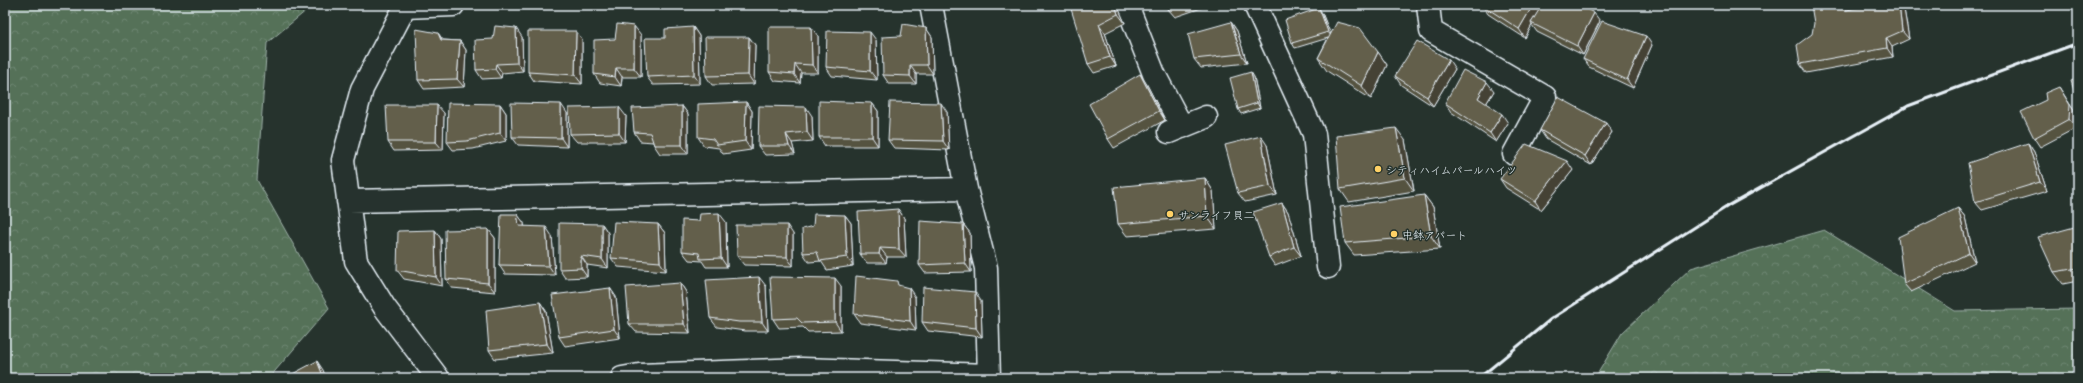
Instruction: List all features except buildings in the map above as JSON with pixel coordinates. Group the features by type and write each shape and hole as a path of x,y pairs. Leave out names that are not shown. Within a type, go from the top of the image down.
{"street":[{"path":"438,378 385,308 356,261 343,160 362,89 405,7 454,5"},
{"path":"622,378 639,375 802,369 989,377 986,268 966,189 931,5"},
{"path":"1126,5 1175,130 1206,117"},
{"path":"1255,5 1314,134 1328,268"},
{"path":"1428,5 1431,30 1545,97 1514,154"},
{"path":"348,201 966,189"}],"green space":[{"path":"5,5 313,5 267,43 257,180 329,308 269,378 5,378"},
{"path":"1824,230 1955,311 2078,309 2078,378 1595,378 1622,333 1691,268"}],"railway":[{"path":"1479,378 1551,319 1728,206 1908,106 2078,43"}],"place":[{"name":"シティハイムパールハイツ","path":"1378,169"},
{"name":"サンライフ貝二","path":"1170,214"},
{"name":"中鉢アパート","path":"1394,234"}]}
